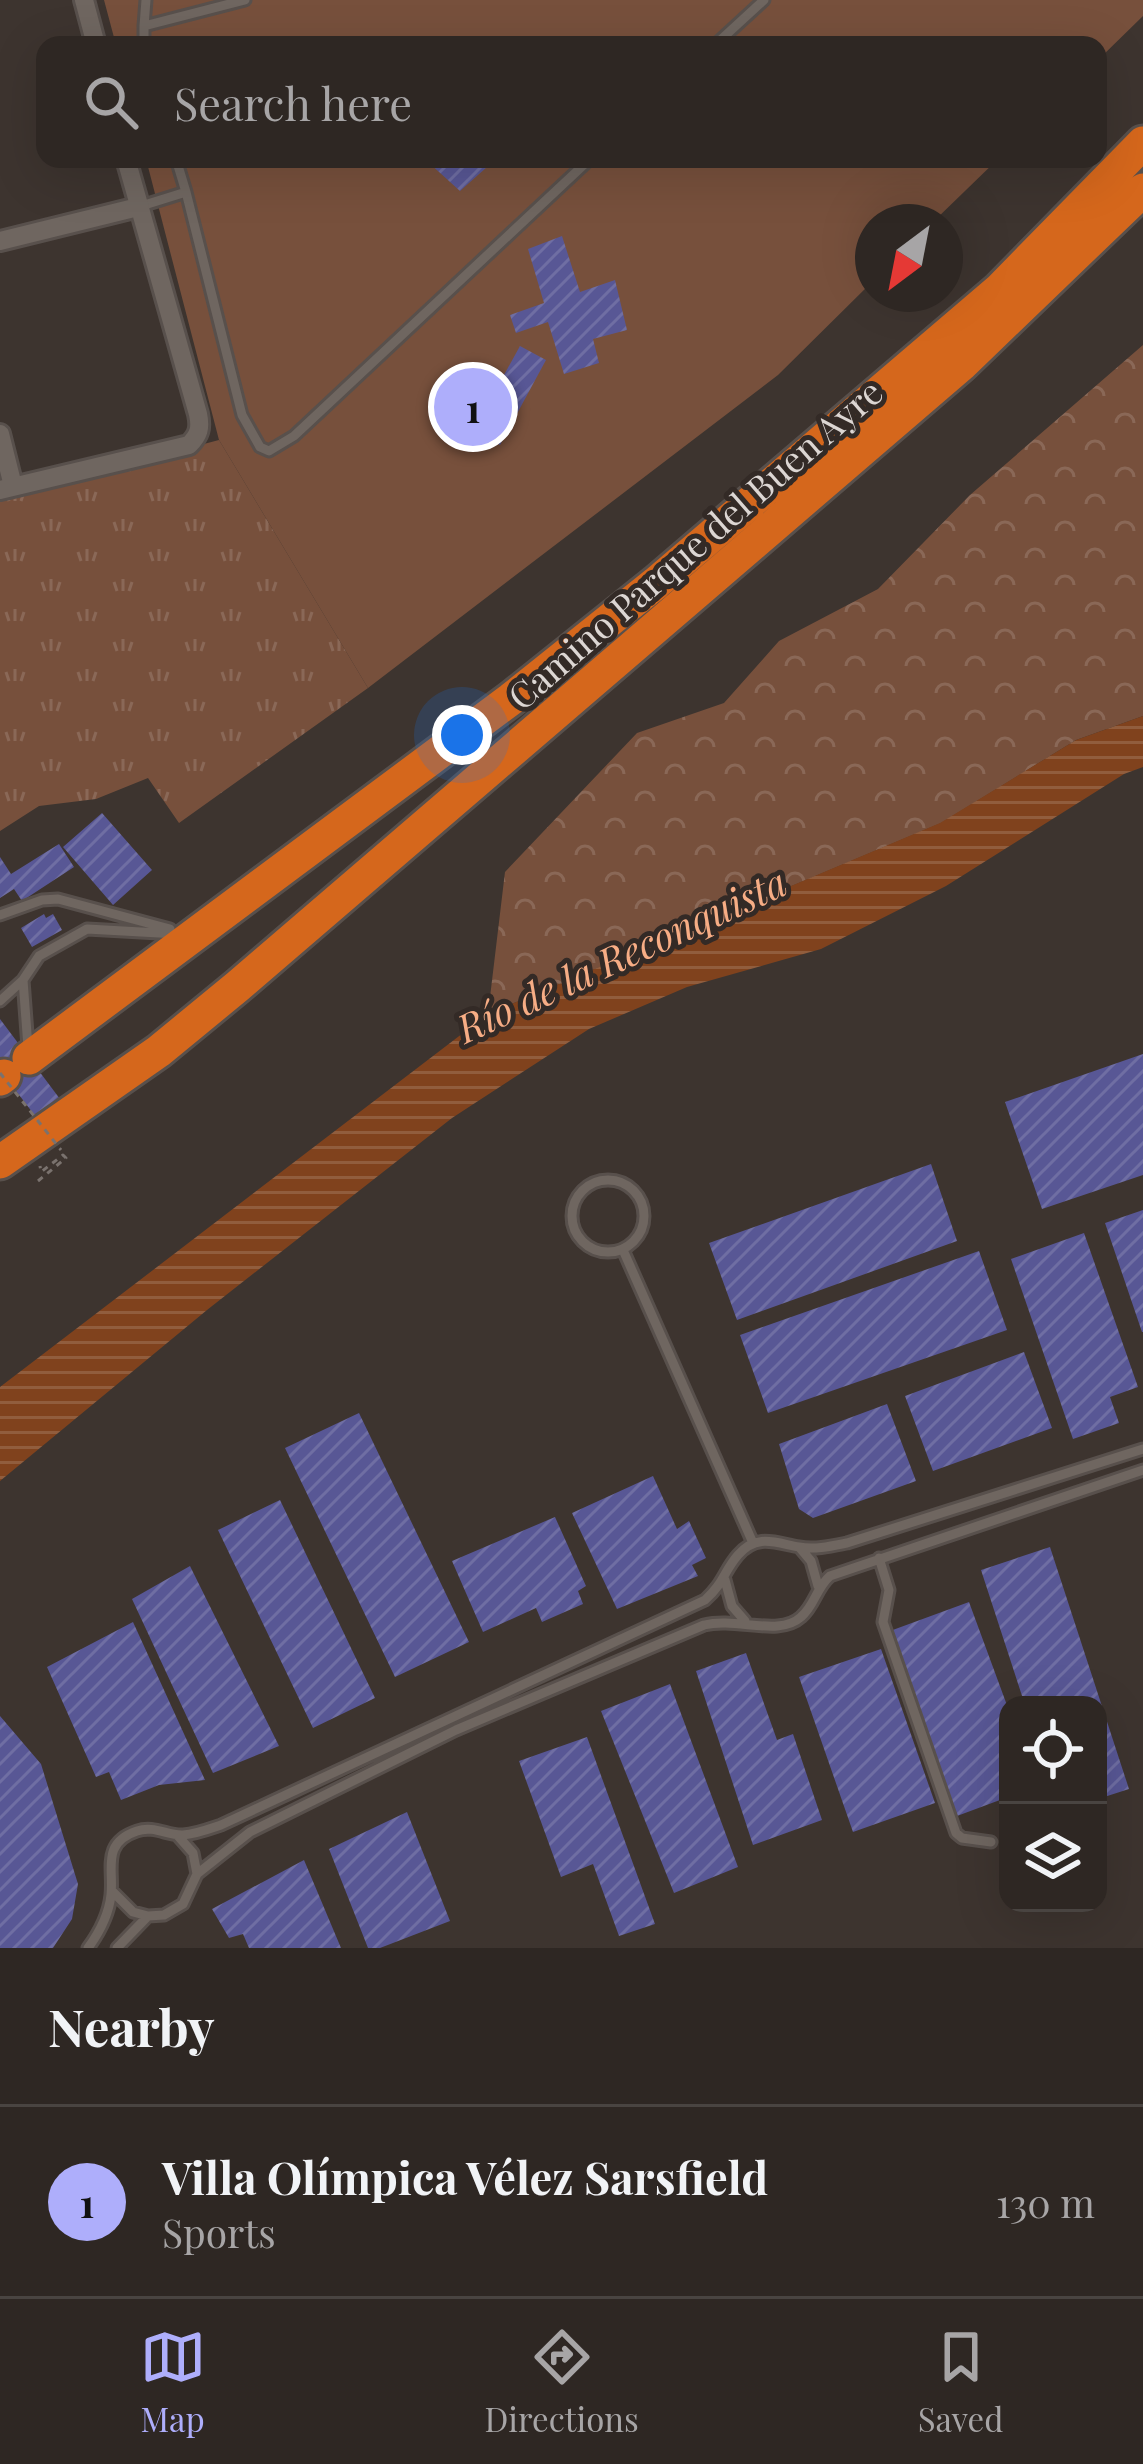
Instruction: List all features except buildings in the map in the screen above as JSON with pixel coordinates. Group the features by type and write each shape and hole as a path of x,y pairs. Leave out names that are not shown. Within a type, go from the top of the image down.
{"highway":[{"name":"Camino Parque del Buen Ayre","path":"7,1072 512,699 656,584 1000,289 1143,143"},
{"name":"Camino Parque del Buen Ayre","path":"0,1162 142,1064 238,986 961,365 1143,190"}],"street":[{"path":"84,0 94,36"},
{"path":"0,434 6,488 189,446 197,437 198,414 127,168"},
{"path":"0,241 138,208"}],"lane":[{"path":"144,36 146,0"},
{"path":"144,26 245,0"},
{"path":"725,36 764,0"},
{"path":"179,168 242,415 260,447 269,451 294,436 580,168"},
{"path":"138,208 186,192"},
{"path":"0,915 58,899 193,934"},
{"path":"0,1001 23,980 38,956 79,930 193,934"},
{"path":"7,1072 23,980"},
{"path":"619,1180 639,1196 644,1207 641,1232 623,1250 600,1252 574,1230 576,1197 593,1182 619,1180"},
{"path":"623,1250 753,1543"},
{"path":"178,1836 221,1825 705,1600 725,1580 739,1553 753,1543 767,1540 799,1547 847,1543 1143,1449"},
{"path":"112,1892 133,1912 164,1915 183,1904 197,1874 250,1832 456,1730 704,1625 724,1620 762,1627 793,1622 803,1616 818,1586 830,1576 1143,1470"},
{"path":"799,1547 811,1561 818,1586"},
{"path":"879,1558 889,1590 883,1622 956,1833 991,1842"},
{"path":"725,1580 732,1606 745,1621"},
{"path":"88,1948 112,1892 108,1870 112,1852 125,1837 141,1829 163,1829 178,1836 193,1853 197,1874"},
{"path":"117,1948 148,1916"}],"path":[{"path":"7,1072 62,1150 38,1167 41,1172 63,1155 66,1158 38,1180"}],"green space":[{"path":"104,0 1143,0 1143,16 1107,51 1107,36 114,36"},
{"path":"148,168 989,168 952,204 855,204 855,299 778,375 368,688 219,440"},
{"path":"1143,345 1143,716 1076,740 941,823 488,1014 505,872 637,733 724,703 779,641 878,589 970,495"},
{"path":"219,440 368,688 179,823 148,778 96,799 39,806 0,831 0,498"}],"shaded area":[{"name":"Río de la Reconquista","path":"1143,716 1143,767 1124,774 946,886 821,949 687,987 589,1029 452,1118 207,1310 0,1481 0,1387 488,1014 940,823 1076,740"}],"place":[{"name":"Villa Olímpica Vélez Sarsfield","path":"473,407"}]}
